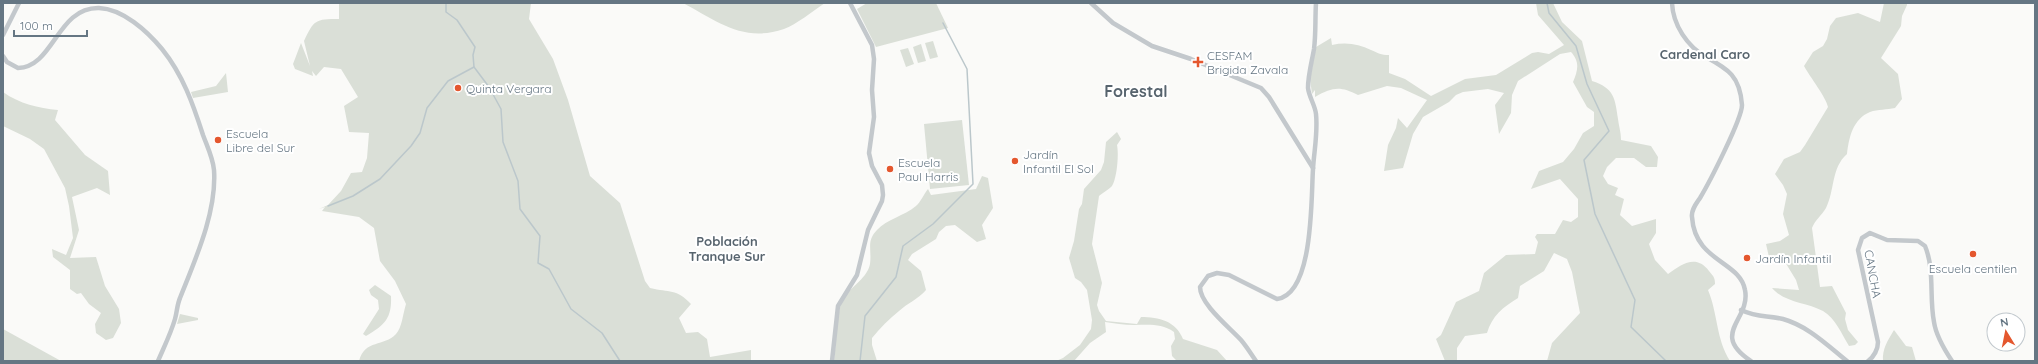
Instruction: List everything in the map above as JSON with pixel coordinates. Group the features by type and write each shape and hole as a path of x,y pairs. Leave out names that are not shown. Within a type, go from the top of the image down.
{"street":[{"path":"3,35 19,3"},
{"path":"832,361 838,306 857,275 868,230 882,201 883,195 882,185 872,166 869,154 874,117 872,90 874,60 872,45 850,3"},
{"path":"1091,3 1113,23 1152,46 1191,59 1261,88 1269,97 1313,168"},
{"path":"1256,361 1242,342 1209,306 1202,296 1200,286 1208,276 1222,273 1273,299 1282,298 1293,290 1304,261 1310,232 1313,168 1316,142 1316,113 1308,87 1314,46 1316,3"},
{"path":"1672,3 1674,20 1680,32 1705,56 1729,71 1737,86 1742,106 1738,122 1692,214 1696,235 1702,247 1730,268 1743,282 1746,295 1733,330 1733,344 1741,354 1751,361"},
{"path":"3,56 7,62 18,68 30,65 40,58 71,19 87,9 101,8 115,11 148,33 169,58 184,82 213,164 213,190 208,220 191,272 179,300 172,328 158,361"},
{"name":"CANCHA","path":"1868,361 1873,356 1878,346 1878,342 1858,254 1862,238 1870,233 1887,240 1923,243 1928,254 1930,264 1934,323 1943,346 1952,361"},
{"path":"1741,310 1759,317 1783,319 1806,329 1847,361"}],"shaded area":[{"path":"339,3 531,3 529,19 553,59 568,100 590,176 620,203 645,281 650,288 677,293 691,304 679,318 686,333 698,332 707,339 710,357 751,350 751,361 359,361 362,354 370,346 386,341 396,334 401,324 406,304 395,281 380,261 374,228 359,217 322,211 325,207 319,209 328,205 341,191 351,173 362,172 367,158 369,133 349,132 344,106 358,97 341,69 324,67 316,76 312,71 313,76 295,69 293,64 301,43 310,66 304,41 310,29 316,22 325,19 339,19"},
{"path":"683,3 825,3 789,27 769,33 756,33 743,32 731,28"},
{"path":"867,3 936,3 948,28 876,47 857,9"},
{"path":"1536,3 1553,3 1562,22 1582,41 1592,81 1605,87 1612,95 1614,100 1621,140 1651,146 1658,157 1657,167 1646,167 1634,158 1616,158 1607,167 1603,176 1608,184 1618,188 1615,195 1624,199 1620,215 1632,226 1656,219 1656,233 1649,244 1655,260 1668,274 1684,264 1694,262 1704,266 1713,275 1715,284 1708,290 1714,308 1722,344 1730,361 1547,361 1552,343 1580,313 1572,272 1567,259 1554,253 1544,271 1520,286 1518,298 1499,312 1489,327 1487,333 1465,336 1457,348 1457,361 1445,361 1436,339 1441,335 1456,302 1479,291 1484,273 1506,255 1535,254 1538,242 1535,237 1537,234 1555,234 1563,220 1571,222 1578,217 1578,199 1560,179 1531,189 1539,171 1563,162 1574,149 1583,133 1594,126 1594,112 1587,107 1573,82 1577,70 1576,59 1571,52 1560,54 1518,81 1512,95 1511,113 1499,134 1495,105 1504,93 1488,89 1463,92 1456,95 1449,102 1423,117 1413,134 1403,168 1384,171 1388,145 1396,128 1398,118 1407,128 1427,100 1401,88 1387,86 1358,95 1346,90 1336,89 1327,91 1315,97 1315,90 1312,94 1310,79 1316,47 1331,38 1332,45 1352,44 1362,46 1380,54 1389,55 1389,73 1405,79 1431,96 1465,79 1496,75 1532,53 1538,52 1549,54 1564,45 1538,15"},
{"path":"1884,3 1907,3 1902,16 1901,26 1881,58 1898,74 1902,99 1895,108 1870,112 1864,115 1856,124 1849,141 1847,154 1838,166 1829,201 1812,228 1820,287 1832,286 1846,313 1845,319 1848,330 1858,342 1855,345 1849,346 1838,327 1828,314 1816,308 1783,297 1772,288 1799,290 1796,280 1785,262 1769,257 1766,244 1780,241 1789,235 1783,214 1787,194 1783,185 1775,174 1784,159 1800,152 1828,107 1804,66 1813,52 1823,46 1827,39 1830,26 1836,18 1858,13 1880,22"},
{"path":"933,41 938,57 930,59 925,43"},
{"path":"921,44 926,61 918,63 913,47"},
{"path":"908,48 914,64 906,67 900,50"},
{"path":"226,73 228,92 193,98 191,92 216,86"},
{"path":"3,92 16,100 29,105 58,110 55,120 85,155 108,171 110,195 97,188 72,197 79,230 70,258 96,257 105,286 119,309 121,323 113,338 106,340 96,333 95,324 101,313 89,304 81,293 77,294 70,289 70,270 53,257 52,249 66,255 73,238 65,188 44,149 30,139 3,126"},
{"path":"962,120 969,185 930,189 924,124"},
{"path":"1117,132 1121,139 1117,145 1118,160 1114,182 1112,186 1099,196 1092,244 1102,283 1097,305 1099,311 1106,321 1137,324 1141,317 1166,321 1176,328 1183,339 1217,350 1227,361 1177,361 1172,356 1171,346 1175,339 1174,332 1169,329 1155,325 1130,325 1105,322 1106,332 1090,343 1074,361 1056,361 1063,358 1080,345 1091,329 1092,320 1087,290 1081,282 1075,278 1069,258 1074,241 1084,189 1101,170 1104,162 1106,142"},
{"path":"982,176 988,178 993,208 982,225 986,239 977,242 955,225 946,226 939,232 936,239 912,254 908,260 921,271 926,290 902,308 881,327 872,338 872,345 877,361 834,361 841,303 847,293 861,280 868,270 870,264 870,242 877,230 881,226 916,206 928,189 931,195 976,189"},
{"path":"375,285 391,296 390,310 389,315 383,324 366,336 363,334 379,309 378,300 371,295 369,290"},
{"path":"180,314 198,318 198,320 177,324"},
{"path":"3,329 61,361 3,361"},
{"path":"1894,330 1906,346 1912,347 1916,361 1883,361 1884,349"}],"waterway":[{"path":"446,3 446,12 457,20 475,47 473,55 474,67 489,87 501,109 503,142 518,181 520,209 540,236 538,263 549,269 571,309 602,333 620,361"},
{"path":"1547,3 1549,13 1576,46 1587,84 1609,131 1584,160 1595,214 1635,300 1631,327 1666,361"},
{"path":"860,361 865,316 896,277 903,246 933,224 973,184 967,69 943,23"},
{"path":"328,206 353,196 380,179 411,146 420,133 427,108 448,81 474,67"}],"place":[{"name":"CESFAM Brigida Zavala","path":"1198,62"},
{"name":"Quinta Vergara","path":"458,88"},
{"name":"Escuela Libre del Sur","path":"218,140"},
{"name":"Jardín Infantil El Sol","path":"1015,161"},
{"name":"Escuela Paul Harris","path":"890,169"},
{"name":"Escuela centilen","path":"1973,254"},
{"name":"Jardín Infantil","path":"1747,258"}],"district":[{"name":"Cardenal Caro","path":"1705,54"},
{"name":"Forestal","path":"1136,91"},
{"name":"Población Tranque Sur","path":"727,248"}]}
